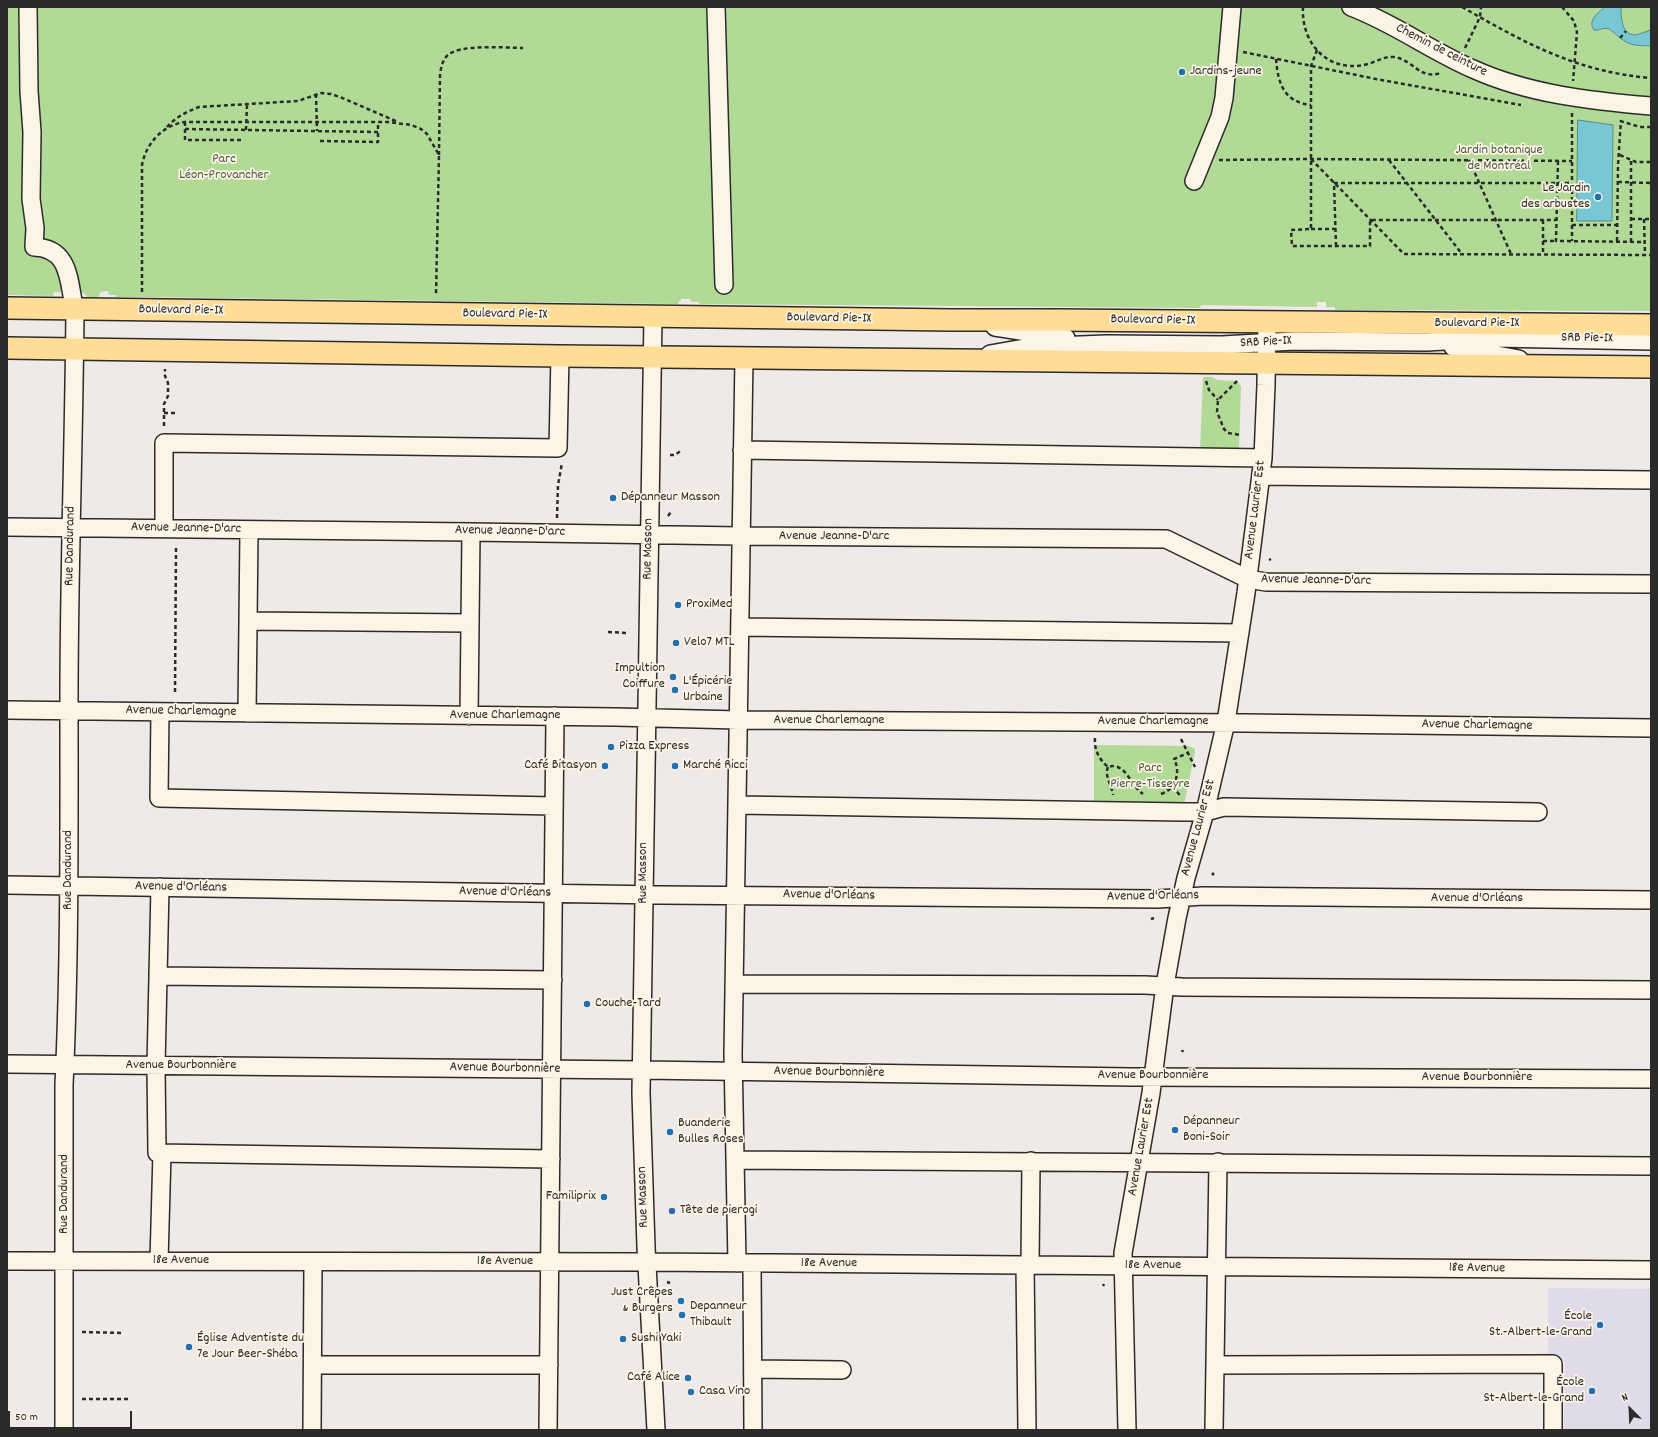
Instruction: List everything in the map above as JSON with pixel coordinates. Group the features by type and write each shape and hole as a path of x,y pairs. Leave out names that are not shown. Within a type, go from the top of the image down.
{"main road":[{"name":"Boulevard Pie-IX","path":"7,308 952,320 1651,324"},
{"path":"7,348 949,361 1651,367"}],"street":[{"name":"Rue Dandurand","path":"28,7 29,91 32,132 32,199 35,228 34,247 50,250 64,265 70,278 75,310 69,710 69,886 66,1065 64,1430"},
{"path":"716,7 724,284"},
{"path":"1194,181 1220,117 1223,104 1232,7"},
{"name":"Chemin de ceinture","path":"1351,7 1369,11 1428,46 1493,77 1518,85 1572,96 1651,106"},
{"name":"Rue Masson","path":"653,316 648,535 642,1070 647,1262 656,1430"},
{"name":"SRB Pie-IX","path":"952,320 1106,344"},
{"name":"Avenue Laurier Est","path":"1127,1430 1123,1253 1154,1076 1165,986 1180,898 1205,812 1226,722 1240,633 1263,458 1267,322"},
{"name":"SRB Pie-IX","path":"949,361 1030,347 1106,344 1212,345 1267,342 1427,342 1496,338 1651,341"},
{"name":"SRB Pie-IX","path":"1427,342 1560,367"},
{"path":"164,528 164,443 558,448 560,356"},
{"path":"744,358 733,1072 735,1160 753,1369 753,1430"},
{"path":"742,450 1263,458"},
{"path":"1260,476 1651,480"},
{"name":"Avenue Jeanne-D'arc","path":"7,527 741,536 1166,539 1248,578 1266,582 1651,584"},
{"path":"246,713 250,530"},
{"path":"469,716 470,532"},
{"path":"249,621 469,623"},
{"path":"740,627 1240,633"},
{"name":"Avenue Charlemagne","path":"7,710 555,716 739,720 1226,722 1651,728"},
{"path":"160,712 159,798 554,806"},
{"path":"548,1430 555,716"},
{"path":"737,805 1205,812 1224,808 1538,812"},
{"name":"Avenue d'Orléans","path":"7,885 644,895 1180,898 1211,896 1651,900"},
{"path":"160,887 156,1066 157,1153 551,1159"},
{"path":"158,976 553,980"},
{"path":"734,984 1651,990"},
{"name":"Avenue Bourbonnière","path":"7,1064 1154,1076 1651,1079"},
{"path":"159,1261 162,1153"},
{"path":"735,1160 1651,1166"},
{"path":"1027,1430 1027,1265 1031,1161"},
{"path":"1214,1430 1218,1162"},
{"name":"18e Avenue","path":"7,1261 647,1262 1651,1270"},
{"path":"312,1430 313,1262"},
{"path":"1215,1365 1554,1364 1553,1430"},
{"path":"313,1365 549,1365"},
{"path":"753,1369 842,1370"}],"path":[{"path":"1303,7 1306,34 1310,43 1316,50 1333,62 1347,66 1365,65 1381,59 1395,57 1408,63 1424,74 1432,75 1444,71"},
{"path":"1462,7 1531,45 1576,63 1614,73 1651,78"},
{"path":"1462,53 1480,17 1481,7"},
{"path":"1562,7 1571,17 1576,26 1576,63 1573,85"},
{"path":"1620,38 1626,31"},
{"path":"436,301 441,65 445,57 455,51 470,48 523,48"},
{"path":"1229,49 1525,106"},
{"path":"1311,229 1311,66 1316,50"},
{"path":"1276,59 1277,73 1284,91 1294,100 1302,104 1311,105"},
{"path":"142,297 142,165 147,148 153,140 174,119 187,111 199,107 298,101 316,94 330,94 400,123 421,129 427,134 439,155"},
{"path":"316,94 317,131"},
{"path":"246,130 247,105"},
{"path":"1572,110 1572,241"},
{"path":"1564,112 1580,115"},
{"path":"1617,241 1616,225 1621,116"},
{"path":"1616,119 1621,122 1640,127 1651,127"},
{"path":"165,129 177,123 185,122 400,123"},
{"path":"185,122 185,140 242,140"},
{"path":"320,141 378,142 378,122"},
{"path":"185,129 378,132"},
{"path":"1620,155 1631,161 1651,162"},
{"path":"1203,160 1311,159 1572,161"},
{"path":"1311,159 1404,254 1651,255"},
{"path":"1389,160 1462,254"},
{"path":"1468,160 1511,254"},
{"path":"1556,241 1558,161"},
{"path":"1631,161 1631,242"},
{"path":"1618,182 1651,182"},
{"path":"1334,183 1572,183"},
{"path":"1334,183 1336,246"},
{"path":"1631,219 1651,220"},
{"path":"1644,219 1645,255"},
{"path":"1370,220 1556,220"},
{"path":"1336,229 1291,230 1292,246 1370,246 1370,220"},
{"path":"1543,220 1544,254"},
{"path":"1572,225 1616,225"},
{"path":"1543,241 1645,242"},
{"path":"164,429 164,404 168,396 168,383 165,376 165,369"},
{"path":"1206,377 1209,390 1218,400"},
{"path":"1239,380 1218,400 1217,412 1224,429 1228,433 1241,435"},
{"path":"164,413 178,413"},
{"path":"670,455 675,455 682,450"},
{"path":"557,515 558,485 562,461"},
{"path":"668,516 671,512"},
{"path":"175,692 176,548"},
{"path":"608,632 627,632"},
{"path":"1095,738 1096,750 1108,767"},
{"path":"1181,739 1195,767"},
{"path":"1158,795 1164,793 1177,779 1178,768 1174,759 1188,753"},
{"path":"1108,767 1113,766 1121,769 1139,792 1150,796"},
{"path":"1108,767 1106,772 1113,791 1114,810"},
{"path":"82,1332 123,1333"},
{"path":"82,1399 128,1399"}],"shaded area":[{"name":"École St.-Albert-le-Grand","path":"1548,1288 1651,1289 1651,1430 1564,1430 1565,1362 1548,1361"}],"green space":[{"name":"Jardin botanique de Montréal","path":"7,7 1651,7 1651,311 1335,310 1335,307 1326,307 1326,302 1317,302 1317,307 1202,305 1199,308 699,304 699,302 691,302 690,299 681,299 678,304 116,297 116,295 109,295 108,291 100,292 99,297 87,297 84,293 54,292 53,296 7,295"},
{"path":"1203,377 1212,377 1217,380 1237,381 1241,386 1239,450 1200,450"},
{"name":"Parc Pierre-Tisseyre","path":"1094,745 1189,746 1195,749 1183,809 1094,806"}],"water":[{"path":"1605,7 1621,7 1623,25 1627,32 1631,34 1636,35 1651,30 1651,46 1630,44 1609,29 1605,28 1594,30 1592,23 1594,17"},
{"path":"1578,120 1613,125 1612,221 1577,221"}],"place":[{"name":"Jardins-jeune","path":"1182,72"},
{"name":"Le Jardin des arbustes","path":"1598,197"},
{"name":"Dépanneur Masson","path":"613,498"},
{"name":"ProxiMed","path":"678,605"},
{"name":"Velo7 MTL","path":"676,643"},
{"name":"Impultion Coiffure","path":"673,677"},
{"name":"L'Épicérie Urbaine","path":"675,690"},
{"name":"Pizza Express","path":"611,747"},
{"name":"Café Bitasyon","path":"605,766"},
{"name":"Marché Ricci","path":"675,766"},
{"name":"Couche-Tard","path":"587,1004"},
{"name":"Dépanneur Boni-Soir","path":"1175,1130"},
{"name":"Buanderie Bulles Roses","path":"670,1132"},
{"name":"Familiprix","path":"604,1197"},
{"name":"Tête de pierogi","path":"672,1211"},
{"name":"Just Crêpes & Burgers","path":"681,1301"},
{"name":"Depanneur Thibault","path":"682,1315"},
{"name":"École St.-Albert-le-Grand","path":"1600,1325"},
{"name":"Sushi Yaki","path":"623,1339"},
{"name":"Église Adventiste du 7e Jour Beer-Shéba","path":"189,1347"},
{"name":"Café Alice","path":"688,1378"},
{"name":"École St-Albert-le-Grand","path":"1592,1391"},
{"name":"Casa Vino","path":"691,1392"}],"park label":[{"name":"Parc Léon-Provancher","path":"224,168"}]}
